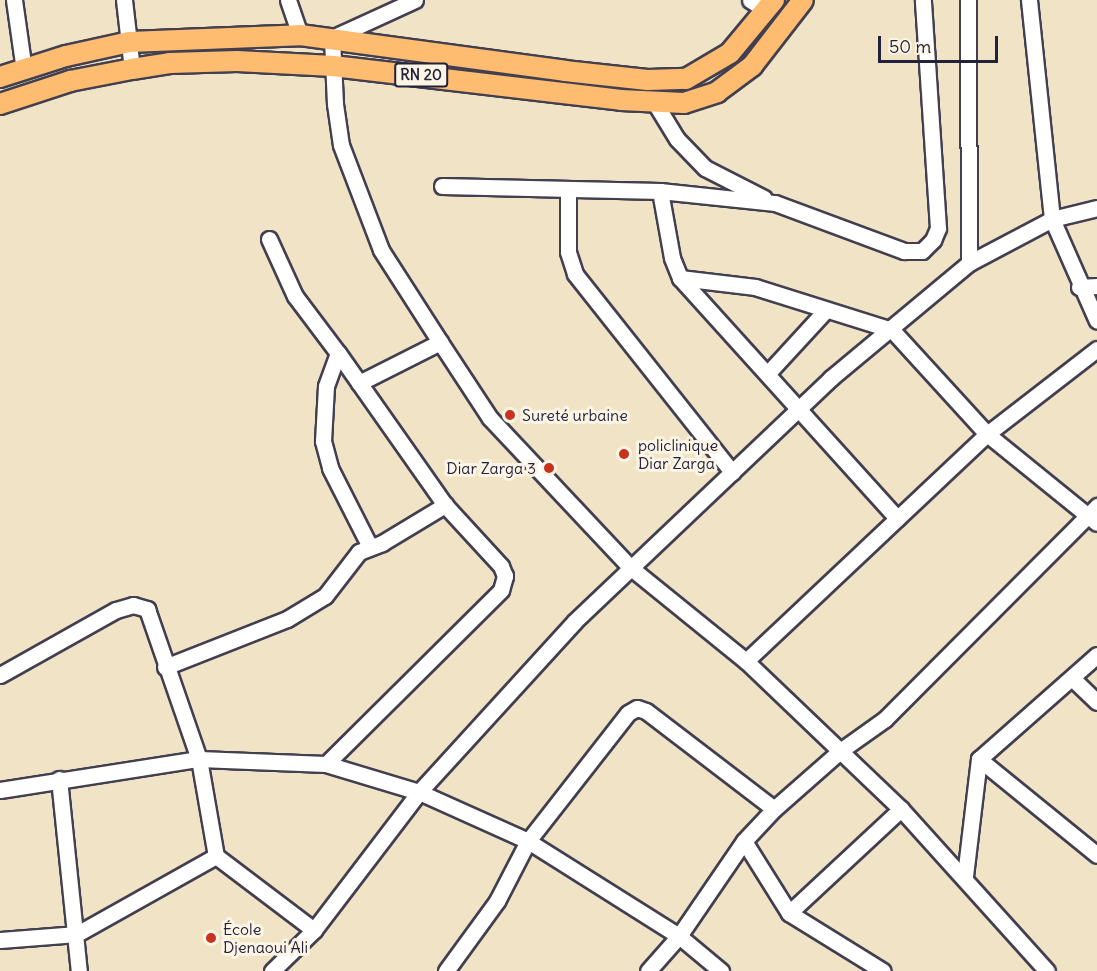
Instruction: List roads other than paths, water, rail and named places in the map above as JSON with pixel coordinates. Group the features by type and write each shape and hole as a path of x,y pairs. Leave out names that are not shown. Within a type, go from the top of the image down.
{"main road":[{"name":"RN 20","path":"0,104 70,81 132,69 170,63 237,61 333,66 655,103 684,103 717,92 752,66 803,0"},
{"name":"RN 20","path":"0,77 129,42 202,36 300,35 565,71 648,80 686,79 730,53 763,3"}],"street":[{"path":"14,0 24,70"},
{"path":"124,0 132,69"},
{"path":"288,0 300,35"},
{"path":"415,0 332,38 333,66 341,144 381,250 440,342 490,418 632,568 746,661 840,750 965,876 1047,971"},
{"path":"655,103 677,139 705,168 775,203 904,251 921,251 933,240 938,228 923,0"},
{"path":"968,0 969,263"},
{"path":"1029,0 1052,219 1079,287 1097,321"},
{"path":"442,186 660,191 775,203"},
{"path":"568,189 568,252 575,274 732,472"},
{"path":"660,191 672,258 680,278 800,407 897,518"},
{"path":"272,971 314,930 419,792 575,621 800,407 969,263 1052,219 1097,208"},
{"path":"269,239 295,296 445,505 501,566 505,576 501,590 326,764"},
{"path":"648,971 680,936 744,841 774,809 840,750 885,719 1095,514 987,434 892,330 825,311 755,287 680,278"},
{"path":"1079,287 1097,286"},
{"path":"768,372 825,311"},
{"path":"359,383 440,342"},
{"path":"746,661 987,434 1097,349"},
{"path":"338,353 326,386 323,441 330,468 369,545"},
{"path":"165,668 287,618 325,596 358,552 369,545 382,543 445,505"},
{"path":"0,675 116,610 133,605 148,610 165,668 199,759 216,856 314,930"},
{"path":"965,876 979,759 1073,679 1097,655"},
{"path":"1073,679 1097,702"},
{"path":"446,971 497,901 528,841 628,712 637,708 646,711 774,809"},
{"path":"0,790 199,759 326,764 419,792 528,841 680,936 721,971"},
{"path":"979,759 1097,855"},
{"path":"59,779 77,934 79,971"},
{"path":"789,913 900,809"},
{"path":"744,841 789,913 884,971"},
{"path":"0,940 77,934 216,856"}],"place":[{"name":"Sureté urbaine","path":"510,415"},
{"name":"policlinique Diar Zarga","path":"624,454"},
{"name":"Diar Zarga 3","path":"549,468"},
{"name":"École Djenaoui Ali","path":"211,938"}]}
